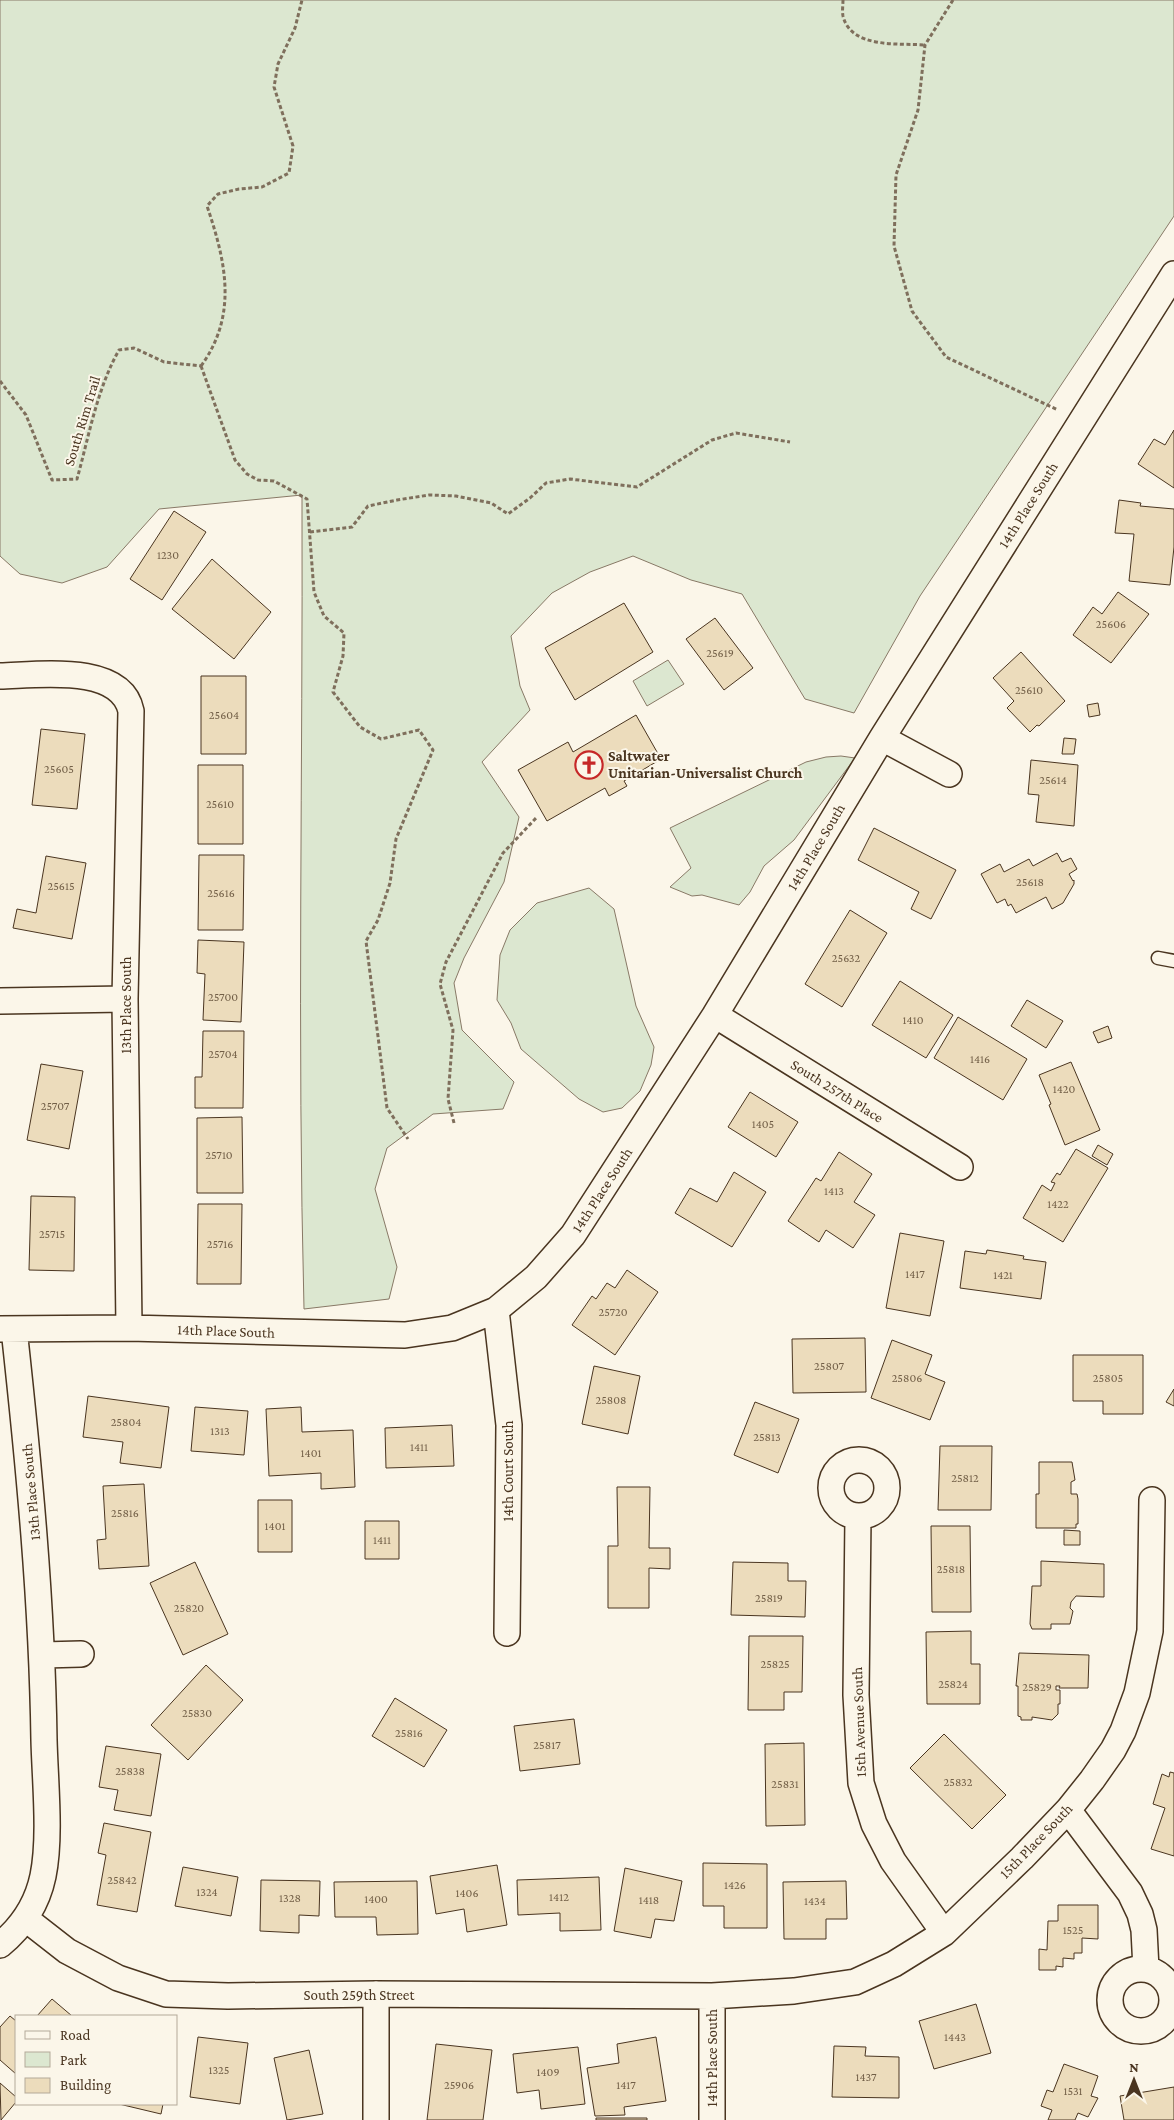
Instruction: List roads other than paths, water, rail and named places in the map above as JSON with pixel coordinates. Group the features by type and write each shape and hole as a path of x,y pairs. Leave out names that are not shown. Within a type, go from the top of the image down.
{"street":[{"name":"14th Place South","path":"7,1329 129,1328 405,1335 452,1328 496,1310 536,1277 573,1235 715,1015 882,738 1174,274"},
{"name":"13th Place South","path":"0,676 74,675 100,680 117,687 125,694 131,711 125,999 129,1328"},
{"path":"882,738 949,774"},
{"path":"0,1001 125,999"},
{"name":"South 257th Place","path":"715,1015 960,1167"},
{"name":"14th Court South","path":"496,1310 510,1425 507,1633"},
{"name":"13th Place South","path":"0,1945 14,1934 26,1920 39,1890 45,1859 43,1655 29,1468 7,1329"},
{"name":"15th Place South","path":"712,1996 794,1991 855,1982 894,1964 944,1933 1022,1858 1068,1810 1113,1750 1123,1730 1137,1692 1150,1631 1152,1500"},
{"name":"15th Avenue South","path":"858,1517 856,1695 861,1783 874,1824 893,1861 944,1933"},
{"path":"43,1655 81,1654"},
{"path":"1068,1810 1134,1900 1144,1930 1146,1969"},
{"name":"South 259th Street","path":"26,1920 67,1951 118,1978 166,1994 228,1996 376,1994 712,1996"},
{"path":"376,1994 376,2120"},
{"name":"14th Place South","path":"712,1996 712,2120"}],"lane":[{"path":"1158,958 1174,961"}],"place":[{"name":"Saltwater Unitarian-Universalist Church","path":"589,765"}]}
